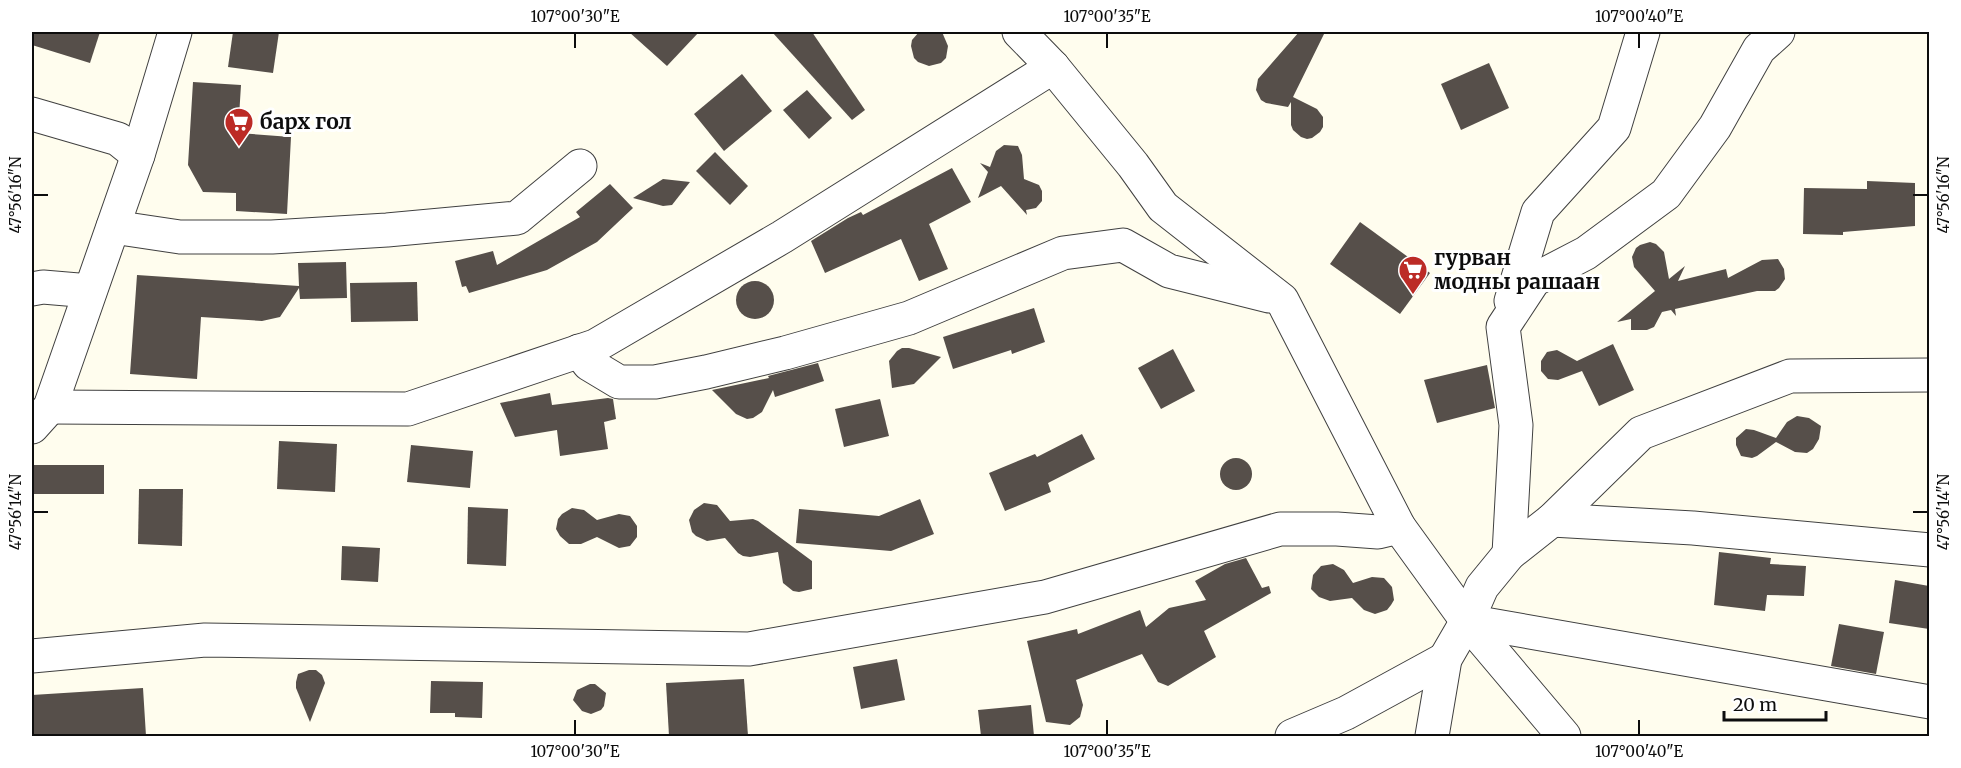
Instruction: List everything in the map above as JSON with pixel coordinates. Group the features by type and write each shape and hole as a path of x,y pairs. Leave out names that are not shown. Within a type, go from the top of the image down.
{"street":[{"path":"175,32 138,155 113,227 41,417 408,409 595,346 782,237 1053,67"},
{"path":"1019,32 1053,67 1133,165 1162,207 1282,300 1399,527 1467,621 1564,736"},
{"path":"1509,554 1516,425 1503,327 1538,212 1614,128 1643,32"},
{"path":"1503,327 1534,280 1586,253 1666,194 1715,127 1759,48 1778,32"},
{"path":"32,114 118,139 138,155"},
{"path":"113,227 180,237 272,237 387,230 518,218 580,166"},
{"path":"579,351 590,364 619,382 655,382 785,353 909,318 1063,253 1123,245 1169,271 1282,300"},
{"path":"32,289 43,287 90,291"},
{"path":"1432,736 1445,659 1467,621 1482,587 1509,554 1552,520 1641,433 1790,376 1929,375"},
{"path":"1552,520 1693,528 1929,550"},
{"path":"32,656 205,640 749,649 1045,597 1281,529 1378,532 1399,527"},
{"path":"1467,621 1929,702"},
{"path":"1292,736 1346,713 1445,659"}],"building":[{"path":"32,32 100,32 90,63 32,45"},
{"path":"233,32 279,32 273,73 228,67"},
{"path":"629,32 699,32 667,66"},
{"path":"772,32 812,32 865,110 852,120"},
{"path":"919,32 942,32 948,46 946,58 941,63 929,66 914,58 912,40"},
{"path":"1299,32 1325,32 1293,97 1317,109 1323,117 1323,127 1320,132 1307,139 1293,130 1291,102 1288,107 1266,103 1261,100 1256,90 1258,79"},
{"path":"1489,63 1509,108 1461,130 1441,84"},
{"path":"742,74 772,111 724,151 694,114"},
{"path":"193,82 241,85 238,133 291,137 287,214 236,211 236,193 203,192 188,165"},
{"path":"807,90 832,118 809,139 783,110"},
{"path":"1004,145 1018,146 1022,155 1024,179 1039,185 1042,191 1042,201 1036,208 1026,210 1027,215 1001,186 978,198 988,172 980,163 990,167 996,151"},
{"path":"715,152 748,186 730,205 696,171"},
{"path":"952,168 971,202 929,224 948,269 919,281 901,239 825,273 811,241 848,218 861,212 863,215"},
{"path":"663,179 690,182 672,205 663,206 633,198"},
{"path":"1867,181 1915,183 1915,226 1843,232 1843,235 1803,234 1804,188 1867,189"},
{"path":"610,184 633,208 597,242 547,270 469,293 466,286 462,287 455,261 493,251 497,265 580,217 576,212"},
{"path":"1360,222 1430,273 1400,314 1330,264"},
{"path":"1650,242 1656,244 1664,252 1669,279 1685,266 1678,281 1726,269 1728,278 1762,260 1778,259 1784,269 1785,279 1775,291 1757,291 1675,309 1676,316 1671,310 1662,312 1654,327 1647,330 1631,330 1631,319 1617,322 1655,291 1634,267 1632,257 1636,248"},
{"path":"346,262 347,298 300,299 299,288 280,317 262,321 201,317 197,379 130,374 137,275 299,286 298,263"},
{"path":"755,281 768,287 774,300 768,313 755,319 742,313 736,300 742,287"},
{"path":"417,282 418,321 351,322 350,283"},
{"path":"1034,308 1045,342 1012,354 1011,350 953,369 943,337"},
{"path":"1613,344 1634,390 1599,406 1582,371 1558,380 1548,379 1541,371 1541,361 1547,352 1557,350 1577,361"},
{"path":"902,348 941,357 914,384 892,388 889,361"},
{"path":"1173,349 1195,391 1161,409 1138,368"},
{"path":"818,363 824,381 775,397 773,390 762,412 753,418 747,419 736,414 712,390 769,378 768,376"},
{"path":"1487,365 1495,408 1437,423 1424,380"},
{"path":"550,393 552,405 613,399 616,419 604,422 608,449 560,456 557,430 515,437 500,403"},
{"path":"880,399 889,436 844,447 835,409"},
{"path":"1797,416 1809,418 1821,426 1819,439 1813,449 1807,453 1795,452 1776,442 1752,458 1741,456 1736,445 1736,438 1746,429 1776,438 1787,422"},
{"path":"1082,434 1095,459 1048,483 1051,492 1005,511 989,473 1035,454 1037,457"},
{"path":"279,441 337,444 335,492 277,489"},
{"path":"411,445 473,451 470,488 407,482"},
{"path":"1236,458 1247,463 1252,474 1247,485 1236,490 1225,485 1220,474 1225,463"},
{"path":"32,465 104,465 104,494 32,494"},
{"path":"139,489 183,489 182,546 138,544"},
{"path":"920,499 934,534 891,551 796,543 799,509 879,516"},
{"path":"704,503 717,505 730,521 753,519 758,521 812,561 812,589 793,591 783,583 778,552 743,556 725,538 707,541 696,536 692,532 689,520 694,510"},
{"path":"468,507 508,509 506,566 467,564"},
{"path":"572,508 584,510 597,520 619,514 630,516 637,526 637,537 630,546 619,548 597,537 581,544 569,544 556,529 558,519"},
{"path":"342,546 380,548 378,582 341,580"},
{"path":"1719,552 1771,558 1770,564 1806,566 1804,596 1767,595 1765,611 1714,605"},
{"path":"1246,558 1262,588 1269,586 1271,593 1204,631 1216,657 1168,686 1158,682 1142,654 1076,680 1083,705 1080,717 1070,725 1046,722 1027,641 1077,629 1078,634 1140,610 1146,627 1169,608 1206,600 1195,581 1225,564"},
{"path":"1333,564 1344,570 1353,583 1372,577 1384,578 1392,587 1394,600 1391,605 1387,610 1375,614 1364,610 1352,598 1330,601 1319,597 1311,589 1313,575 1321,566"},
{"path":"1895,580 1929,586 1929,629 1889,623"},
{"path":"1839,624 1884,632 1876,674 1831,666"},
{"path":"897,659 905,700 861,709 853,667"},
{"path":"316,670 322,675 325,683 310,722 296,688 298,674"},
{"path":"744,679 748,736 669,736 666,683"},
{"path":"431,681 483,682 482,718 455,717 455,713 430,713"},
{"path":"595,684 606,693 604,706 601,710 591,714 582,711 573,700 577,690"},
{"path":"143,688 146,736 32,736 32,695"},
{"path":"1031,705 1034,736 981,736 978,710"}],"place":[{"name":"барх гол","path":"239,148"},
{"name":"гурван модны рашаан","path":"1413,296"}]}
